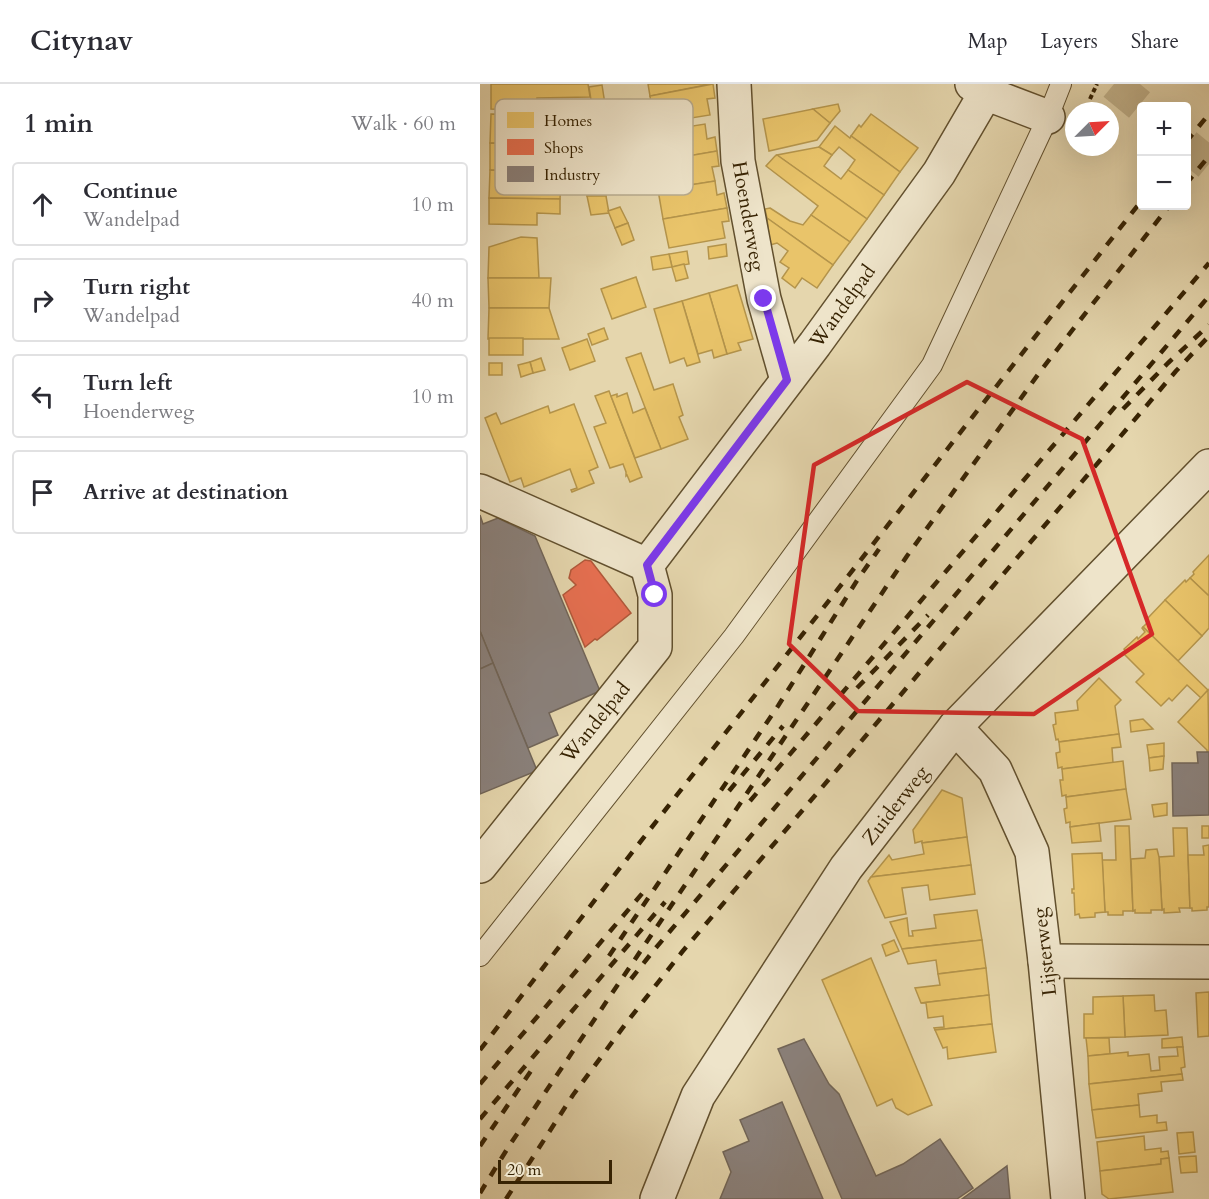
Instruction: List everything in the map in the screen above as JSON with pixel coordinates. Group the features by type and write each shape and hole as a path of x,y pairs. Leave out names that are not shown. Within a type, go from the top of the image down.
{"street":[{"name":"Hoenderweg","path":"734,84 738,161 764,299 787,380"},
{"name":"Wandelpad","path":"480,866 655,647 655,595 647,565 939,173 983,87"},
{"path":"983,87 1048,117"},
{"name":"Zuiderweg","path":"657,1199 698,1096 846,868 955,727 1209,466"},
{"path":"480,491 647,565"},
{"name":"Lijsterweg","path":"955,727 995,770 1032,852 1068,1199"},
{"path":"1045,961 1209,962"}],"lane":[{"path":"480,956 734,636 932,365 1048,117 1061,84"}],"highlighted area":[{"path":"967,382 1082,439 1152,634 1034,714 858,711 789,644 814,465"}],"building: Homes":[{"path":"491,84 588,84 590,97 495,99 495,109 491,109"},
{"path":"648,84 711,84 650,96"},
{"path":"713,84 715,98 707,99 710,115 693,118 693,99 650,99 650,96"},
{"path":"602,85 604,99 591,99 589,87"},
{"path":"838,104 840,111 830,123 813,109"},
{"path":"813,109 830,123 817,140 769,151 763,119"},
{"path":"491,114 495,114 495,143 490,143"},
{"path":"871,114 918,148 900,172 851,136"},
{"path":"705,124 707,139 715,137 717,151 693,155 693,126"},
{"path":"835,126 900,172 884,195 848,170 855,160 839,147 832,155 819,147"},
{"path":"490,143 495,143 495,170 490,170"},
{"path":"819,147 832,155 824,166 841,179 848,170 884,195 867,219 777,155"},
{"path":"717,151 719,166 712,167 715,181 693,184 693,155"},
{"path":"777,155 867,219 850,242 811,215 818,206 766,166"},
{"path":"490,170 495,170 495,195 560,195 560,199 489,198"},
{"path":"715,181 717,195 724,193 727,208 663,219 659,195 693,195 693,184"},
{"path":"587,196 606,196 609,213 591,215"},
{"path":"489,198 560,199 560,214 537,213 537,225 489,224"},
{"path":"620,207 628,223 615,228 608,211"},
{"path":"727,208 729,221 722,222 725,238 669,248 663,219"},
{"path":"770,208 790,221 803,225 811,215 850,242 833,265 767,218 765,209"},
{"path":"767,218 833,265 817,288 802,278 795,288 782,278 789,268 780,262 788,251 777,243 770,245"},
{"path":"628,223 634,240 622,245 615,228"},
{"path":"521,237 537,238 539,278 488,278 489,247"},
{"path":"726,244 727,256 709,259 708,247"},
{"path":"687,251 689,264 672,267 669,254"},
{"path":"669,254 672,267 653,270 651,257"},
{"path":"684,264 688,278 676,281 672,267"},
{"path":"636,277 646,307 612,319 601,289"},
{"path":"488,278 551,278 549,308 489,308"},
{"path":"737,285 753,339 738,343 741,350 727,354 709,293"},
{"path":"709,293 727,354 714,358 712,350 698,354 682,301"},
{"path":"682,301 700,362 687,366 684,358 670,363 654,309"},
{"path":"489,308 549,308 559,339 488,339"},
{"path":"604,328 608,339 592,345 588,334"},
{"path":"489,338 523,338 523,355 489,355"},
{"path":"587,339 595,361 570,370 562,348"},
{"path":"641,353 654,390 673,384 683,415 679,417 688,439 661,449 626,358"},
{"path":"541,358 545,370 533,373 530,362"},
{"path":"530,362 533,373 521,377 518,365"},
{"path":"489,363 502,363 502,375 489,375"},
{"path":"609,391 642,477 630,482 623,464 610,468 594,427 606,423 595,396"},
{"path":"627,393 633,413 645,408 661,449 635,458 611,396 617,394 617,397"},
{"path":"574,404 598,467 589,471 594,483 572,492 571,490 577,488 570,469 524,487 521,478 510,482 485,418 496,413 501,424 548,406 550,413"},
{"path":"1209,555 1209,596 1190,578"},
{"path":"1190,578 1209,596 1209,628 1202,636 1165,600 1185,580 1186,582"},
{"path":"1165,600 1202,636 1178,661 1143,627 1148,622 1146,620"},
{"path":"1143,627 1208,690 1201,698 1187,685 1172,701 1169,698 1161,706 1136,682 1144,674 1124,654 1126,652 1124,649 1145,632"},
{"path":"1099,678 1121,700 1115,706 1119,734 1059,742 1058,739 1056,740 1053,725 1056,724 1055,713 1078,710 1077,701"},
{"path":"1208,690 1209,752 1207,752 1178,722"},
{"path":"1143,719 1153,729 1131,732 1130,721"},
{"path":"1119,734 1121,747 1112,748 1113,763 1058,768 1056,753 1060,752 1059,742"},
{"path":"1164,743 1164,756 1149,758 1147,745"},
{"path":"1164,756 1163,769 1150,771 1149,758"},
{"path":"1123,761 1126,789 1062,796 1060,780 1063,780 1062,769"},
{"path":"1126,789 1131,819 1070,827 1070,822 1066,823 1064,809 1067,808 1066,797"},
{"path":"942,790 962,798 967,837 915,843 913,830"},
{"path":"1167,803 1167,815 1154,817 1152,805"},
{"path":"1099,823 1101,841 1072,843 1070,827"},
{"path":"1115,826 1129,826 1133,911 1123,911 1123,915 1108,915 1108,912 1105,912 1102,860 1116,860"},
{"path":"1202,826 1209,826 1209,838 1202,838"},
{"path":"1173,828 1187,828 1190,908 1179,908 1180,912 1164,913 1159,857 1174,856"},
{"path":"967,837 971,865 871,877 889,855 892,860 924,854 922,843"},
{"path":"1209,845 1209,907 1207,910 1192,911 1188,855 1204,855 1203,846"},
{"path":"1157,849 1162,910 1135,913 1135,910 1133,911 1131,859 1145,858 1146,850"},
{"path":"1102,853 1105,912 1095,913 1095,917 1080,918 1079,914 1075,915 1074,893 1072,893 1074,889 1072,854"},
{"path":"971,865 975,894 930,900 928,885 902,888 906,914 885,918 868,881 871,877"},
{"path":"977,910 982,940 902,949 890,922 907,918 909,936 913,936 912,931 936,928 934,915"},
{"path":"894,940 899,951 886,956 882,945"},
{"path":"982,940 986,968 938,974 936,960 908,964 902,949"},
{"path":"871,958 932,1105 908,1115 896,1108 892,1099 877,1106 822,980"},
{"path":"986,968 989,995 921,1003 915,988 940,985 938,974"},
{"path":"1209,992 1209,1036 1198,1037 1196,993"},
{"path":"989,995 992,1024 935,1030 934,1028 944,1027 943,1016 928,1018 926,1003 921,1003"},
{"path":"1154,995 1155,1011 1166,1010 1168,1035 1125,1037 1123,996"},
{"path":"1123,996 1125,1037 1084,1038 1084,1014 1093,1014 1093,997"},
{"path":"992,1024 996,1052 948,1059 947,1047 943,1048 935,1030"},
{"path":"1182,1037 1183,1047 1162,1048 1162,1039"},
{"path":"1086,1038 1109,1038 1110,1054 1088,1056"},
{"path":"1177,1047 1183,1047 1185,1067 1181,1068 1182,1074 1089,1084 1088,1056 1128,1052 1128,1056 1149,1054 1151,1071 1160,1070 1159,1057 1178,1056"},
{"path":"1182,1074 1183,1080 1161,1082 1162,1091 1138,1094 1139,1105 1092,1110 1089,1084"},
{"path":"1139,1105 1140,1117 1157,1115 1157,1123 1166,1122 1167,1130 1096,1138 1092,1110"},
{"path":"1193,1132 1195,1152 1179,1154 1177,1133"},
{"path":"1144,1136 1145,1150 1161,1148 1161,1152 1168,1151 1169,1158 1161,1159 1161,1164 1100,1171 1097,1142"},
{"path":"1196,1156 1197,1172 1181,1173 1179,1157"},
{"path":"1169,1158 1173,1192 1109,1199 1102,1194 1100,1171 1161,1164 1161,1159"}],"building: Shops":[{"path":"585,560 591,561 631,613 585,647 563,595 576,585 569,578 571,570"}],"building: Industry":[{"path":"480,515 483,524 498,518 535,536 600,691 549,713 558,735 528,748 480,631"},
{"path":"480,631 493,663 480,669"},
{"path":"493,663 536,768 541,769 480,794 480,669"},
{"path":"1197,752 1209,752 1209,815 1173,816 1172,763 1198,763"},
{"path":"804,1039 829,1084 839,1094 876,1176 903,1164 940,1139 973,1188 957,1199 842,1199 778,1049"},
{"path":"782,1102 823,1199 720,1199 731,1172 723,1152 749,1141 740,1120"},
{"path":"1007,1166 1010,1199 962,1199"}],"tunnel":[{"path":"1114,84 1137,103"},
{"path":"1191,149 1209,164"}],"railway":[{"path":"1191,136 1209,114"},
{"path":"1191,178 1209,156"},
{"path":"480,1050 1137,206"},
{"path":"480,1193 509,1146 907,556 1042,369 1166,210"},
{"path":"750,801 1209,263"},
{"path":"631,979 1209,296"},
{"path":"1123,409 1209,325"},
{"path":"506,1199 573,1095 682,952 1176,371 1209,336"},
{"path":"609,956 778,706 879,549"},
{"path":"857,688 928,615"},
{"path":"729,791 783,726"},
{"path":"480,1084 646,889"},
{"path":"480,1119 665,902"},
{"path":"480,1146 535,1065"}],"route":[{"path":"655,595 647,565 787,380 764,299"}]}
